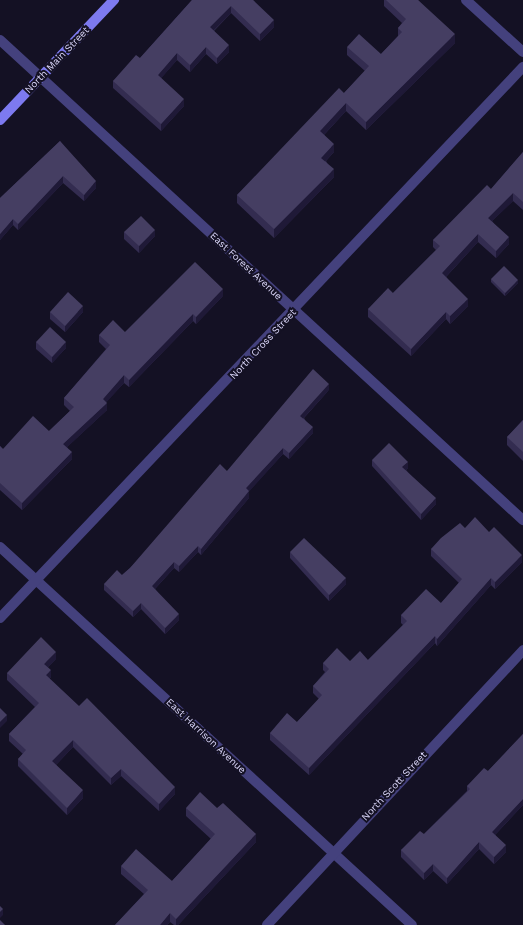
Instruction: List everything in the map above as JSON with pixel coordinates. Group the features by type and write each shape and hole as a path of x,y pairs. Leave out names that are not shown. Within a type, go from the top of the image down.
{"street":[{"name":"North Main Street","path":"0,120 114,0"},
{"path":"466,0 523,52"},
{"name":"East Forest Avenue","path":"0,40 523,520"},
{"name":"North Cross Street","path":"0,618 37,581 523,67"},
{"name":"East Harrison Avenue","path":"0,547 412,925"},
{"name":"North Scott Street","path":"267,925 332,852 523,650"}],"building":[{"path":"192,0 253,0 274,20 260,34 231,6 210,27 229,45 217,58 206,47 190,65 177,53 158,75 184,99 161,124 113,81 136,55 140,58"},
{"path":"386,0 418,0 455,34 366,122 346,103 320,131 334,144 321,158 334,169 274,229 237,195 339,88 344,93 369,66 347,47 359,34 381,54 402,32 398,28 406,19"},
{"path":"60,141 96,181 84,195 63,176 18,224 13,219 0,234 0,198"},
{"path":"523,152 523,202 513,193 488,218 509,237 496,251 478,234 442,273 468,299 450,316 446,312 411,349 368,309 388,288 393,293 440,246 433,240 487,185 491,189"},
{"path":"141,216 155,230 139,246 124,232"},
{"path":"195,262 223,289 196,317 193,314 129,380 124,375 103,399 107,403 63,444 72,452 22,503 0,483 0,446 3,449 33,416 49,431 74,407 64,398 110,345 99,335 113,320 125,332"},
{"path":"504,266 518,280 505,293 491,279"},
{"path":"68,292 83,306 65,326 50,312"},
{"path":"50,327 66,342 52,357 36,342"},
{"path":"313,369 329,384 300,416 313,427 289,453 283,448 246,488 249,491 201,549 198,546 179,566 174,562 152,586 179,614 165,628 141,603 133,611 104,584 117,570 122,575 130,568 220,464 227,471"},
{"path":"523,420 523,452 507,437"},
{"path":"389,443 408,462 402,467 436,498 421,514 372,460"},
{"path":"475,517 489,532 494,527 522,555 495,582 491,578 437,639 435,636 309,768 270,733 287,713 297,722 322,695 313,686 329,669 323,663 337,648 350,661 360,651 368,660 407,621 401,615 426,589 441,603 462,579 431,549 441,538 460,523 465,528"},
{"path":"304,538 346,578 329,595 290,552"},
{"path":"41,637 56,652 44,664 51,670 46,675 79,706 87,698 175,787 159,804 121,769 111,778 73,740 52,761 83,790 67,808 18,759 26,750 9,734 39,703 7,673"},
{"path":"0,708 7,715 0,722"},
{"path":"523,734 523,799 492,832 506,845 494,857 479,842 447,878 433,864 424,873 401,850 420,831 424,834 470,789 467,786 484,768 488,771"},
{"path":"200,792 217,808 223,803 256,834 176,919 170,913 160,925 115,925 148,890 121,866 136,849 172,881 215,834 186,808"},
{"path":"0,920 5,925 0,925"}]}
